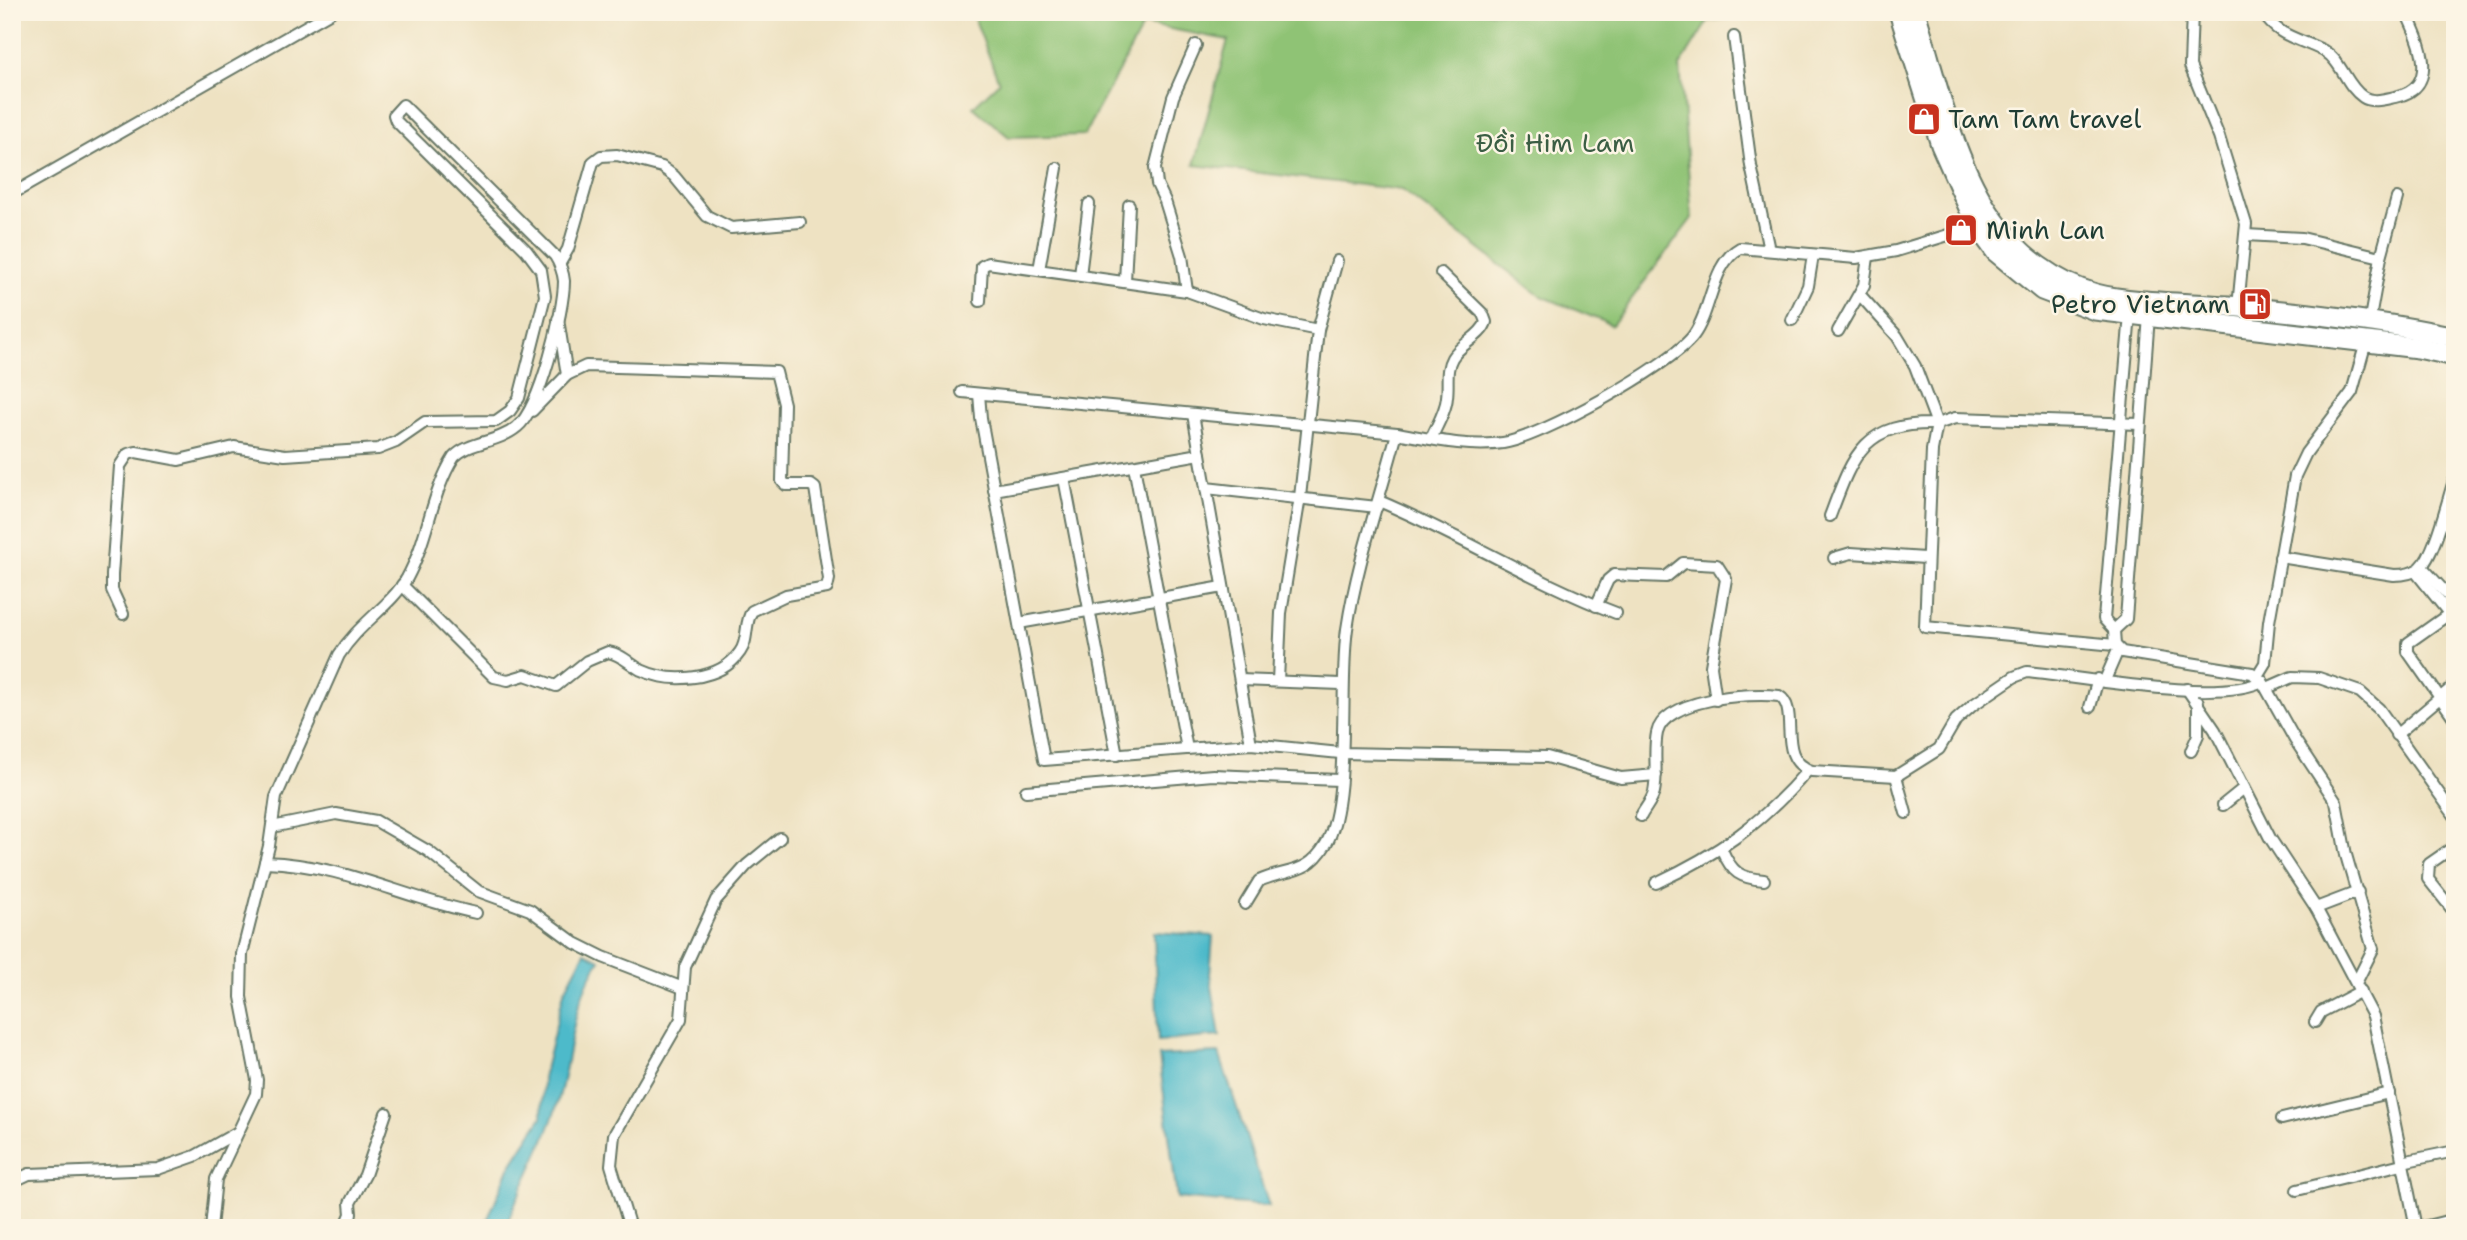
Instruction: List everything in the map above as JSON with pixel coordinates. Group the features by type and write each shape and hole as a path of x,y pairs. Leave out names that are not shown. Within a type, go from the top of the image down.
{"highway":[{"path":"1899,12 1941,145 1985,222 2049,273 2096,294 2238,307 2368,333 2455,356"},
{"path":"1915,12 1946,116 1996,252 2042,290 2095,310 2368,333 2455,337"}],"street":[{"path":"12,194 331,12"},
{"path":"2192,12 2190,65 2243,206 2246,235 2238,307"},
{"path":"2262,12 2272,27 2286,38 2327,52 2364,97 2377,100 2403,95 2415,86 2424,71 2423,53 2406,12"},
{"path":"1734,37 1751,166 1769,250"},
{"path":"1187,291 1182,256 1157,184 1155,167 1173,97 1196,46"},
{"path":"211,1228 216,1179 236,1133 250,1114 257,1094 240,979 242,954 265,862 276,797 333,666 351,635 402,585 413,565 450,462 478,433 500,418 519,398 545,296 543,276 526,250 396,121 397,111 403,105 560,263 564,280 558,316 538,394 530,413"},
{"path":"560,263 568,249 593,162 608,155 662,167 674,176 698,208 724,226 744,229 800,222"},
{"path":"1039,270 1057,168"},
{"path":"2315,1022 2320,1012 2359,986 2373,949 2346,855 2336,802 2295,740 2262,682 2280,556 2295,476 2306,453 2352,392 2368,333 2381,257 2397,198"},
{"path":"1080,275 1089,204"},
{"path":"1125,281 1129,205"},
{"path":"962,392 1397,433 1486,444 1524,439 1634,381 1675,353 1692,337 1729,256 1740,248 1813,256 1868,257 1985,222"},
{"path":"2246,235 2302,238 2381,257"},
{"path":"1792,320 1808,286 1813,256"},
{"path":"1838,331 1860,295 1868,257"},
{"path":"1278,681 1284,591 1300,496 1318,330 1337,261"},
{"path":"980,301 984,264 1187,291 1264,319 1318,330"},
{"path":"1431,439 1446,404 1447,372 1452,358 1469,339 1483,329 1486,322 1482,314 1441,274"},
{"path":"1860,295 1897,336 1915,366 1937,424 1931,450 1925,558 1925,627 2116,648 2262,682"},
{"path":"2090,707 2116,648 2114,630 2104,619 2121,423 2140,315"},
{"path":"2114,630 2126,619 2133,540 2140,425 2140,315"},
{"path":"558,316 568,375"},
{"path":"123,614 112,590 112,575 120,466 128,454 136,452 187,459 234,447 272,454 314,455 383,448 429,421 478,433 509,433 568,375 580,367 610,365 776,372 784,404 782,481 786,485 811,485 815,488 829,579 827,588 786,595 752,611 742,650 726,666 693,677 660,675 641,670 608,652 587,662 556,685 525,675 508,680 492,675 402,585"},
{"path":"979,394 1044,760 1251,744 1340,753 1533,756 1558,759 1621,778 1656,775"},
{"path":"1193,414 1251,744"},
{"path":"1830,516 1848,468 1865,443 1895,427 1937,424 1955,418 2140,425"},
{"path":"1245,904 1259,881 1304,869 1325,846 1335,819 1342,684 1350,610 1397,433"},
{"path":"994,490 1200,454"},
{"path":"1134,466 1187,749"},
{"path":"1064,478 1117,755"},
{"path":"2280,556 2394,575 2418,569 2432,547 2454,481"},
{"path":"1206,488 1378,504 1443,528 1540,582 1616,613"},
{"path":"2111,538 2133,540"},
{"path":"1834,558 1851,553 1925,558"},
{"path":"1596,606 1608,580 1614,575 1666,577 1683,563 1717,565 1726,579 1711,666 1716,700"},
{"path":"2418,569 2453,613 2408,643 2408,652 2455,719"},
{"path":"1019,624 1223,587"},
{"path":"2194,666 2192,689 2198,702 2236,767 2270,838 2316,908 2359,986 2378,1030 2402,1163 2417,1228 2455,1219"},
{"path":"1641,816 1651,799 1656,775 1656,736 1662,721 1680,708 1716,700 1769,695 1782,697 1787,710 1792,749 1799,764 1808,770 1896,776 1939,749 1956,720 2014,677 2027,672 2192,689 2252,687 2262,682 2291,677 2319,678 2337,684 2360,692 2379,709 2455,816"},
{"path":"1240,680 1342,684"},
{"path":"2396,735 2455,685"},
{"path":"2192,751 2198,735 2198,702"},
{"path":"1656,883 1722,850 1763,817 1808,770"},
{"path":"1026,790 1213,775 1339,780"},
{"path":"1896,776 1906,813"},
{"path":"2223,805 2244,788"},
{"path":"272,827 336,814 376,821 428,851 478,891 530,910 575,943 603,957 683,988"},
{"path":"630,1228 611,1165 610,1149 614,1135 681,1019 690,951 716,900 747,865 780,838"},
{"path":"2455,846 2429,864 2428,879 2455,913"},
{"path":"1722,850 1738,876 1764,880"},
{"path":"265,862 337,870 411,893 433,904 476,913"},
{"path":"2316,908 2358,892"},
{"path":"2282,1119 2389,1093"},
{"path":"345,1228 351,1214 350,1203 365,1175 386,1113"},
{"path":"12,1174 158,1169 195,1156 236,1133"},
{"path":"2297,1190 2455,1152"},
{"path":"12,1182 29,1174"}],"green space":[{"name":"Đồi Him Lam","path":"972,12 1774,12 1708,21 1680,66 1692,218 1612,325 1539,295 1402,190 1194,165 1228,40 1144,24 1084,135 1009,137 973,107 999,82"}],"water":[{"path":"1154,932 1213,936 1210,975 1220,1036 1158,1041"},
{"path":"585,952 600,960 589,979 576,1016 560,1094 549,1128 505,1228 484,1228 509,1168 542,1117 543,1078 564,992"},
{"path":"1219,1053 1269,1206 1177,1198 1159,1056"}],"place":[{"name":"Tam Tam travel","path":"1924,119"},
{"name":"Minh Lan","path":"1961,230"},
{"name":"Petro Vietnam","path":"2255,304"}]}
